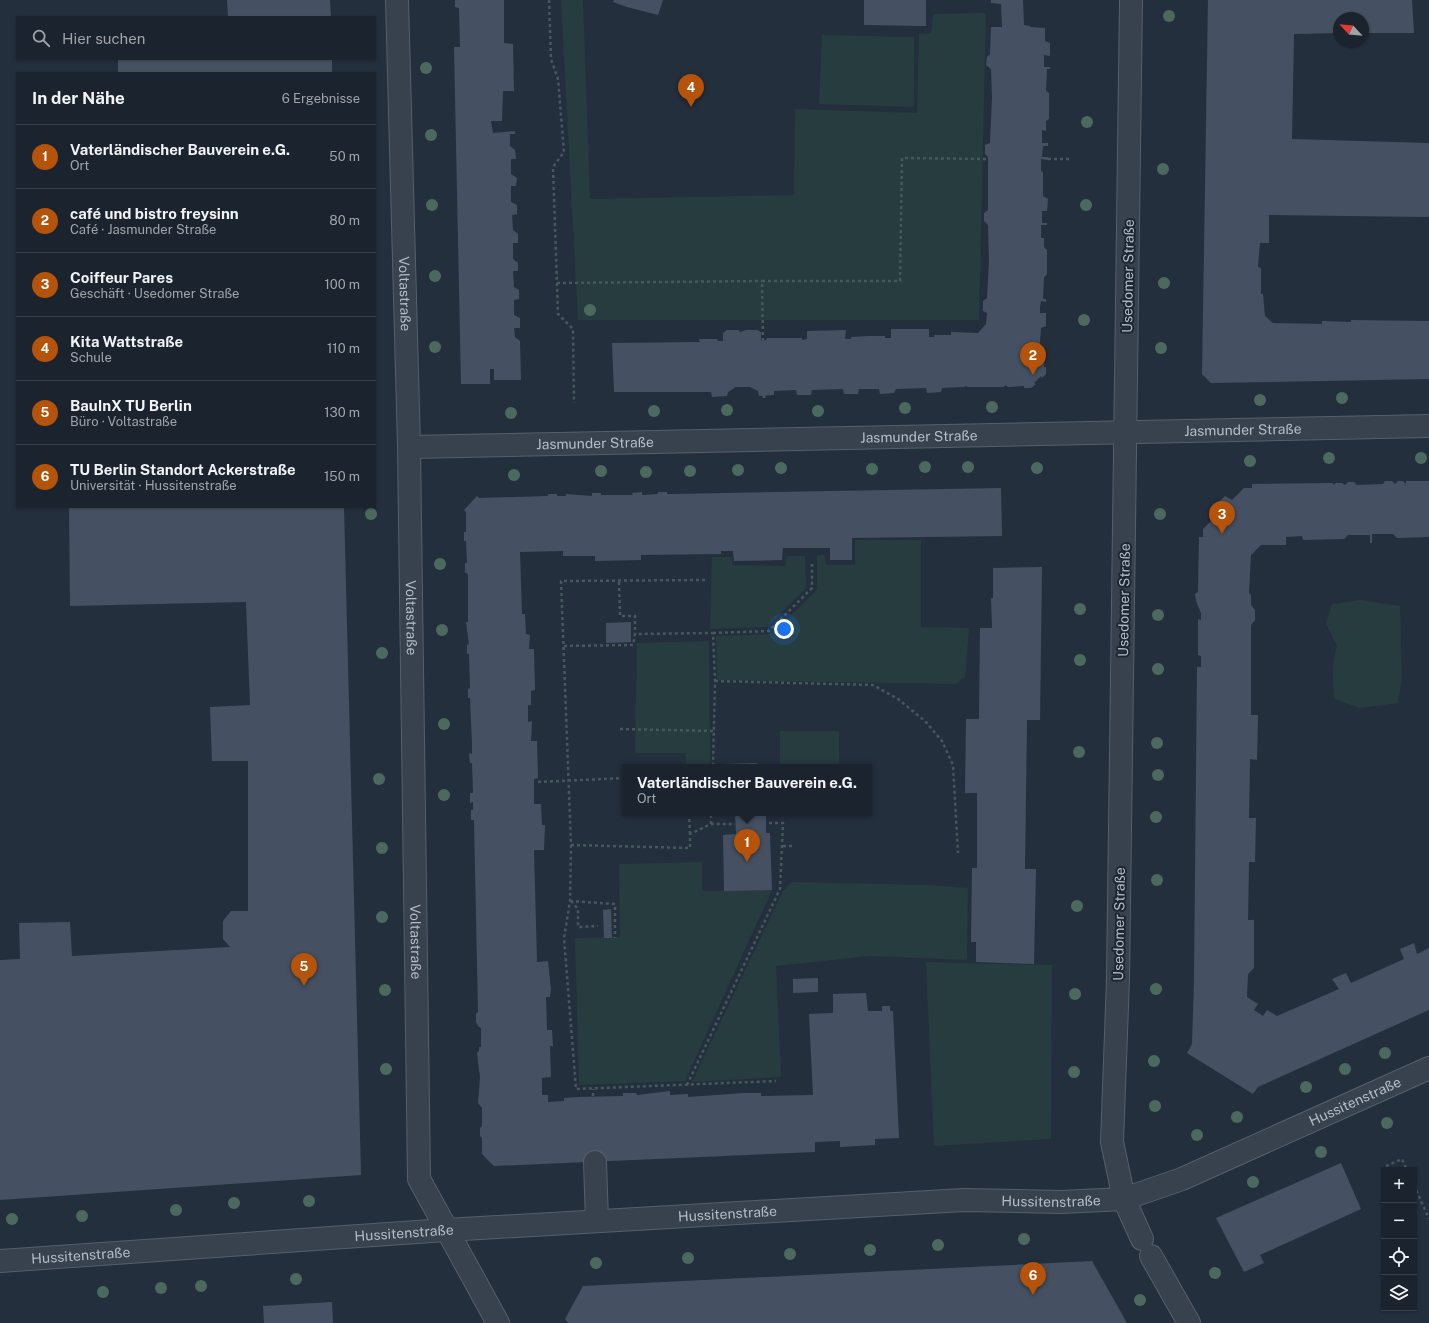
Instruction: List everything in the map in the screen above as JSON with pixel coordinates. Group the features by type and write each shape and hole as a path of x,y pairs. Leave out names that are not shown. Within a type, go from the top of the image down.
{"street":[{"name":"Voltastraße","path":"397,0 409,447 419,1179 498,1323"},
{"name":"Usedomer Straße","path":"1131,0 1118,979 1112,1142 1124,1199 1147,1248 1189,1323"},
{"name":"Jasmunder Straße","path":"409,447 1429,426"},
{"name":"Hussitenstraße","path":"0,1261 446,1230 964,1200 1061,1202 1124,1199 1182,1179 1429,1068"},
{"path":"595,1162 597,1221"}],"path":[{"path":"550,0 551,59 558,79 564,152 552,167 558,314 573,330 574,403"},
{"path":"557,282 900,281 902,158 988,160"},
{"path":"1048,159 1072,159"},
{"path":"762,281 763,341"},
{"path":"764,395 764,400"},
{"path":"635,634 769,631 812,588 812,564"},
{"path":"705,580 619,582 561,581 571,845 570,901 564,938 576,1089 776,1081"},
{"path":"564,646 633,645 635,634 635,616 620,616 619,582"},
{"path":"713,633 713,764"},
{"path":"714,681 873,685 898,699 925,721 942,741 953,766 958,853"},
{"path":"620,729 714,731"},
{"path":"538,782 569,782 622,778"},
{"path":"571,845 690,848 689,816"},
{"path":"711,816 711,824"},
{"path":"687,1085 780,889 784,823 766,823"},
{"path":"690,834 711,824 736,824"},
{"path":"783,846 792,846"},
{"path":"570,901 578,909 578,927 598,926"},
{"path":"570,901 615,904 615,938"},
{"path":"593,1088 593,1096"},
{"path":"1386,1166 1402,1159 1406,1167"},
{"path":"1417,1191 1429,1219"}],"green space":[{"path":"561,0 583,0 590,199 794,195 795,109 917,113 919,34 931,33 933,14 986,13 979,320 578,320"},
{"path":"822,35 914,37 914,107 819,104"},
{"path":"855,540 921,540 921,627 969,628 965,677 955,684 717,680 716,636 771,634 817,590 817,555 825,555 826,565 855,565"},
{"path":"787,556 805,556 806,588 767,627 710,629 712,557 732,557 732,565 785,566"},
{"path":"1361,600 1400,606 1402,677 1398,703 1360,708 1334,699 1333,665 1337,646 1326,623 1332,604"},
{"path":"709,641 710,764 686,764 686,753 635,753 637,643"},
{"path":"780,731 839,731 839,764 780,764"},
{"path":"702,862 702,891 772,890 685,1081 579,1085 575,938 620,937 619,864"},
{"path":"792,882 930,885 968,888 967,960 870,956 776,966 781,1077 692,1082 783,891"},
{"path":"926,962 1052,965 1051,1139 934,1146"}],"building":[{"path":"227,0 330,0 331,16 228,16"},
{"path":"455,0 504,0 504,43 513,44 514,91 503,91 502,121 491,121 493,133 515,131 515,134 510,134 510,146 515,150 516,159 511,159 511,174 517,178 516,186 511,186 511,202 517,205 517,214 512,215 513,230 518,234 518,243 513,243 513,259 518,263 518,271 513,271 514,287 519,290 519,299 514,300 514,315 520,318 520,328 514,328 515,337 520,341 521,380 494,380 494,369 490,369 490,384 461,384 454,47 460,47 459,8 455,7"},
{"path":"614,0 663,0 658,15 627,7 613,2"},
{"path":"864,0 926,0 926,26 864,25"},
{"path":"991,0 1023,0 1024,25 1045,28 1045,41 1050,43 1050,56 1044,55 1044,67 1050,67 1050,69 1047,69 1046,91 1049,93 1049,119 1046,121 1046,131 1042,130 1042,143 1048,143 1048,146 1043,146 1042,157 1048,157 1048,160 1041,159 1041,170 1043,173 1043,196 1048,199 1047,211 1042,211 1042,223 1047,223 1047,225 1041,225 1041,238 1044,238 1044,247 1047,250 1047,275 1044,277 1043,299 1046,299 1046,302 1041,301 1040,307 1040,313 1046,313 1046,326 1041,328 1040,352 1046,352 1044,367 1046,367 1046,374 1042,378 1041,376 1034,383 1036,384 1031,388 1024,388 1024,386 1008,387 1005,385 1004,387 966,386 942,388 941,392 927,393 926,388 896,389 894,393 880,394 879,389 859,389 858,394 844,394 843,389 812,390 811,395 797,395 796,390 774,391 774,395 759,396 758,391 750,387 736,387 728,392 727,396 712,397 711,392 614,392 612,343 700,342 699,339 717,339 718,341 723,341 723,333 727,330 738,330 740,332 746,330 757,330 761,332 761,341 766,340 767,338 807,339 807,331 846,330 845,339 851,339 851,337 868,336 885,336 885,338 891,338 891,329 929,329 929,337 934,337 934,335 951,335 951,332 978,333 986,324 987,313 983,311 983,301 987,298 989,261 988,225 984,221 984,213 988,210 988,157 985,154 985,145 990,143 992,98 991,69 986,65 987,57 990,54 991,27 1002,27 1001,4 991,3"},
{"path":"1208,0 1412,0 1414,33 1369,33 1369,12 1333,12 1333,33 1294,34 1292,139 1429,143 1429,217 1269,215 1269,243 1260,243 1258,267 1261,268 1261,294 1263,294 1265,316 1273,323 1322,324 1322,321 1351,322 1351,320 1429,321 1429,379 1211,383 1202,374"},
{"path":"118,60 332,60 332,72 118,72"},
{"path":"1385,481 1392,481 1395,484 1398,481 1403,481 1406,484 1406,481 1429,481 1429,537 1397,538 1393,534 1372,534 1372,543 1370,543 1370,535 1348,535 1344,539 1305,540 1303,540 1302,536 1286,537 1286,545 1261,545 1251,555 1249,593 1251,595 1251,605 1255,610 1255,620 1251,625 1251,715 1258,715 1257,760 1250,759 1249,818 1256,818 1255,862 1249,862 1248,920 1254,920 1254,968 1248,974 1247,997 1258,1004 1254,1010 1263,1016 1267,1010 1277,1016 1339,989 1332,979 1346,973 1351,983 1404,959 1400,949 1414,943 1417,954 1429,948 1429,1010 1258,1087 1253,1094 1187,1053 1192,1044 1194,980 1197,667 1201,667 1201,656 1198,655 1198,619 1201,620 1201,613 1195,594 1198,592 1199,537 1203,537 1203,529 1215,517 1211,510 1225,496 1232,500 1244,488 1252,488 1252,484 1333,483 1333,485 1336,483 1342,483 1345,485 1348,482 1354,482 1357,485 1383,484"},
{"path":"1001,488 1002,536 852,538 852,560 830,560 830,548 783,548 782,560 734,561 733,551 721,551 721,554 641,555 641,560 595,561 595,556 563,556 563,551 520,552 522,614 525,614 526,634 530,635 529,649 534,649 535,690 531,691 531,705 528,705 528,722 532,721 531,741 537,741 538,778 534,779 534,804 541,804 542,825 545,825 544,850 534,850 537,962 548,961 551,990 550,997 546,997 547,1030 552,1030 553,1046 550,1046 551,1077 542,1078 542,1095 548,1095 548,1102 564,1101 564,1098 623,1096 623,1093 636,1093 637,1095 670,1091 670,1095 688,1094 688,1097 744,1093 761,1093 761,1096 813,1095 809,1014 833,1013 833,994 866,993 868,1011 882,1011 882,1006 890,1006 890,1011 893,1011 899,1138 875,1139 875,1145 840,1147 840,1141 815,1142 815,1152 494,1166 482,1154 482,1138 480,1136 480,1128 482,1126 482,1108 478,1103 480,1078 477,1053 479,1051 479,1047 481,1047 481,1028 476,1022 476,1014 478,1012 474,820 471,820 473,802 470,803 470,793 473,793 472,763 470,763 469,753 472,754 472,744 470,698 468,698 468,688 470,689 469,654 467,654 467,644 469,645 466,622 468,622 468,575 465,573 465,563 467,563 466,541 464,541 464,532 466,532 466,512 464,510 477,496 479,498 548,496 548,494 557,494 557,496 566,496 566,494 592,496 592,493 601,493 601,495 633,495 632,493 642,492 642,495 658,494 658,492 667,492 667,494 672,494"},
{"path":"69,508 344,508 361,1175 0,1200 0,960 20,959 19,923 70,922 72,956 230,947 223,939 223,921 231,911 248,911 248,761 212,761 210,707 250,705 246,602 70,606"},
{"path":"1042,567 1040,720 1027,720 1025,869 1036,869 1034,964 976,962 976,942 971,942 972,868 977,868 977,793 965,793 966,719 979,719 980,628 992,628 991,598 993,598 993,568"},
{"path":"631,622 631,642 606,643 606,623"},
{"path":"757,763 757,764 721,764"},
{"path":"735,816 766,816 766,833 770,833 772,890 724,891 723,835 736,834"},
{"path":"611,909 612,938 604,938 603,910"},
{"path":"818,978 818,992 793,993 793,979"},
{"path":"1341,1163 1361,1209 1260,1255 1264,1263 1244,1272 1216,1218"},
{"path":"1092,1261 1127,1323 568,1323 565,1319 583,1286"},
{"path":"332,1302 333,1323 264,1323 263,1306"}],"place":[{"name":"Kita Wattstraße","path":"691,107"},
{"name":"café und bistro freysinn","path":"1033,375"},
{"name":"Coiffeur Pares","path":"1222,534"},
{"name":"Vaterländischer Bauverein e.G.","path":"747,862"},
{"name":"BauInX TU Berlin","path":"304,986"},
{"name":"TU Berlin Standort Ackerstraße","path":"1033,1295"}]}
